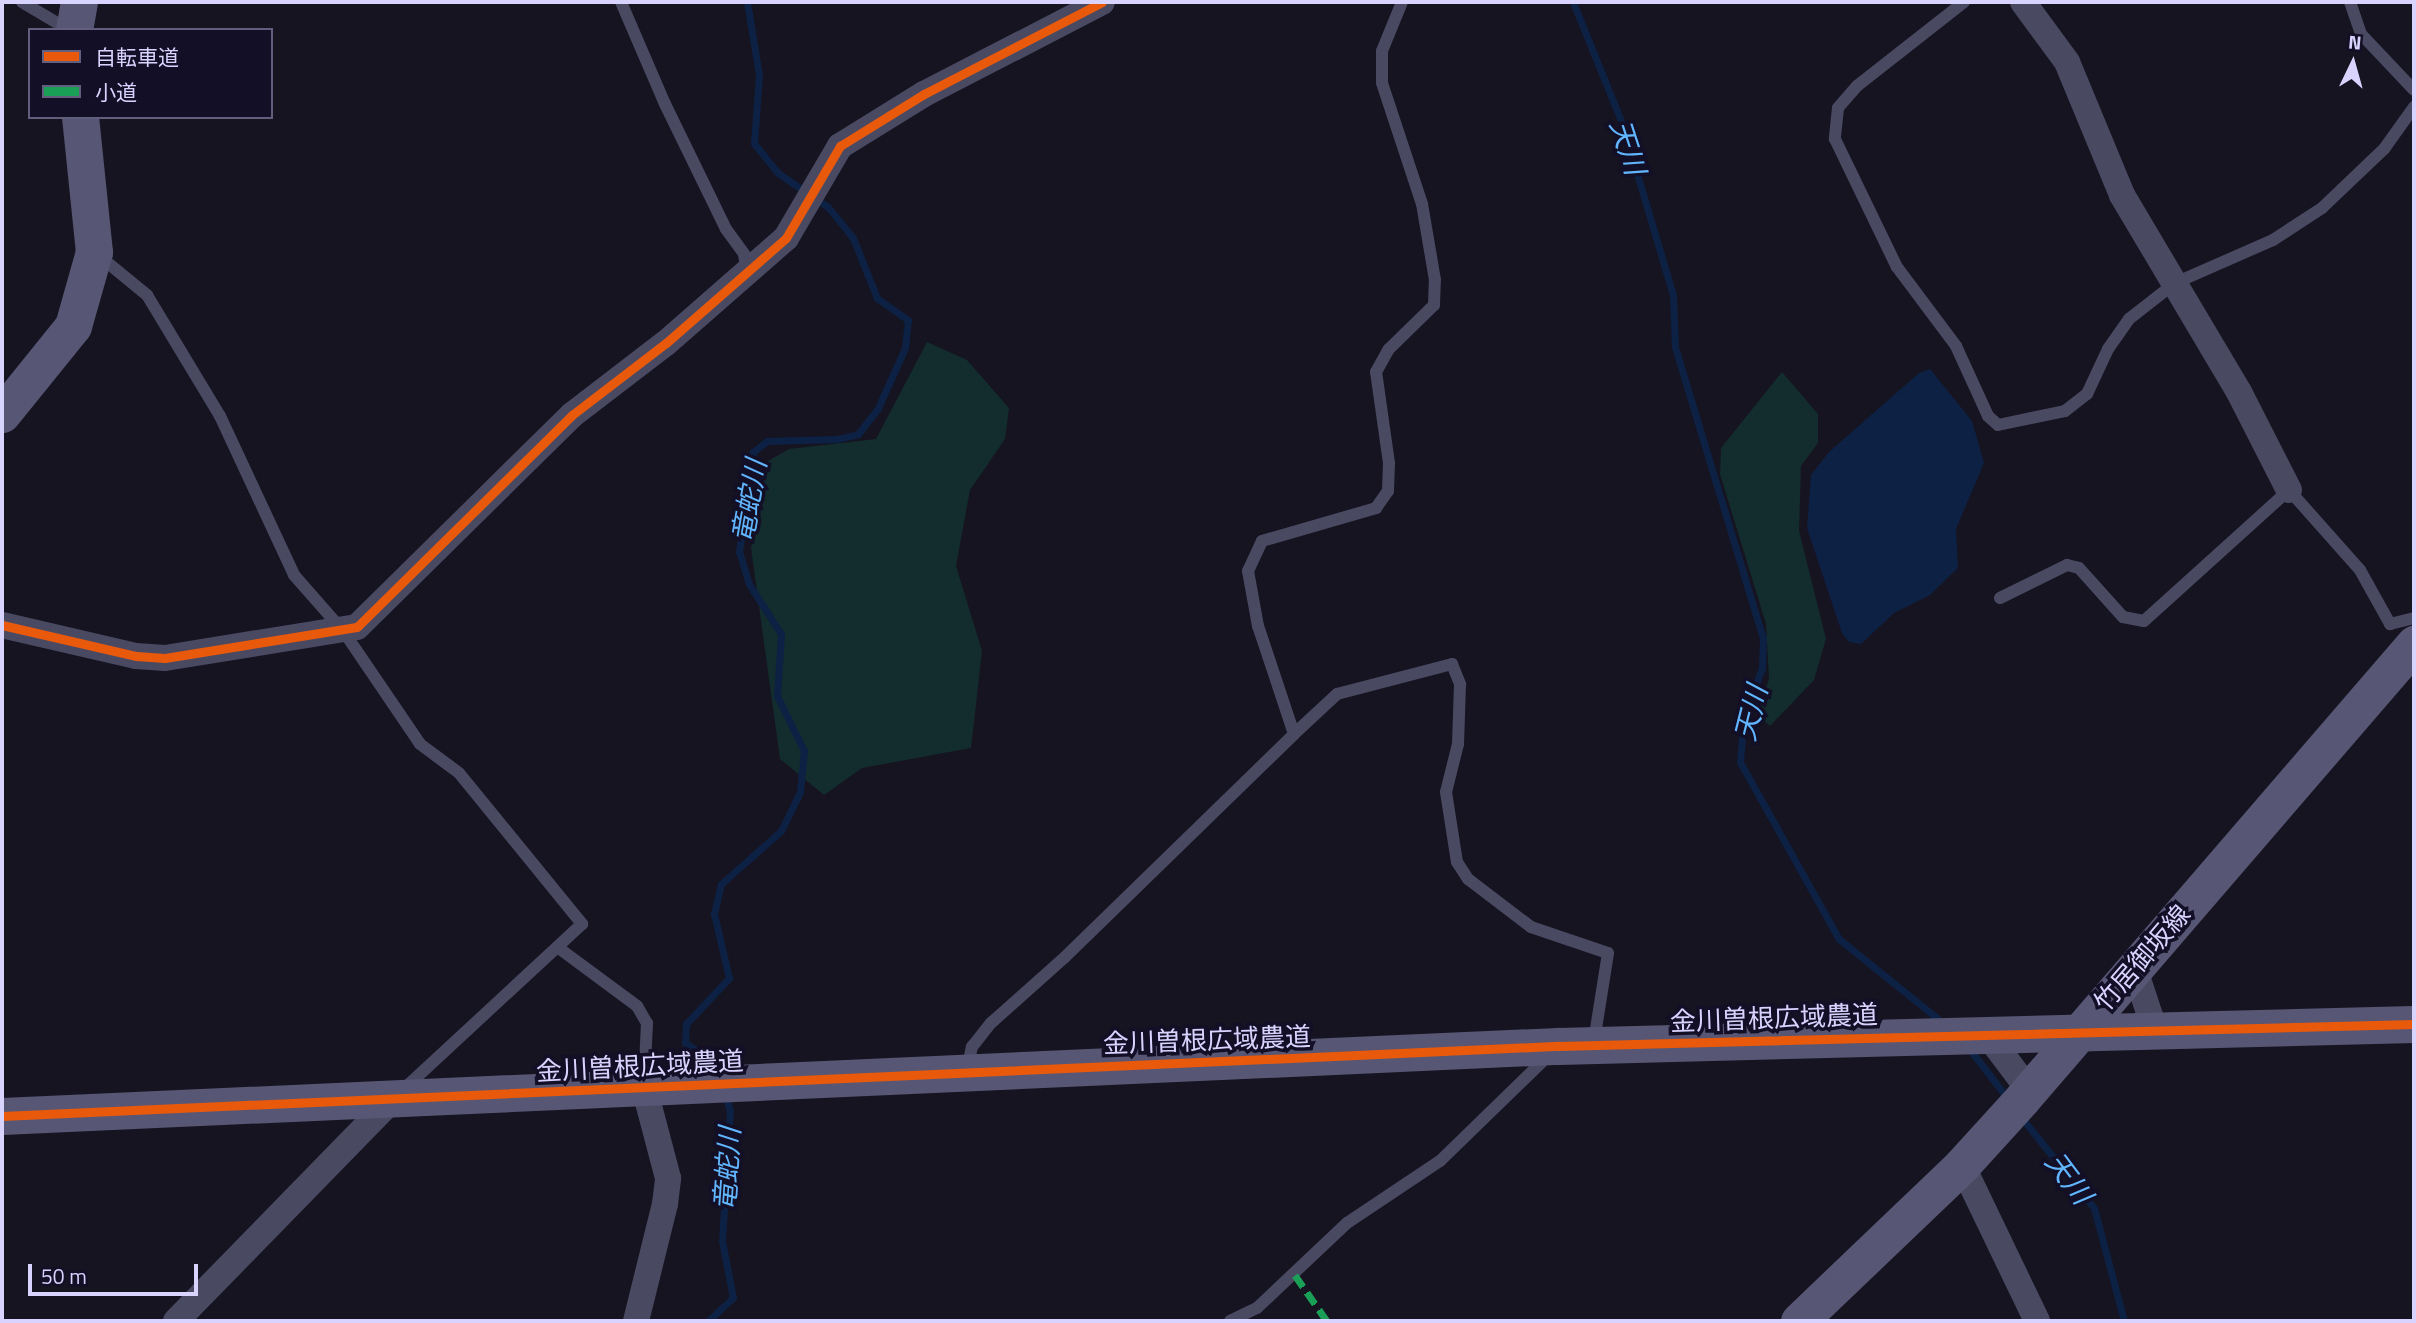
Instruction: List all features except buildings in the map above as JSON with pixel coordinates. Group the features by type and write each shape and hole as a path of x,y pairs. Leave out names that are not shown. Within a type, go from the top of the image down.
{"street":[{"path":"74,28 79,2"},
{"path":"2,625 135,656 165,659 344,632 357,627 572,415 747,274 786,238 817,181 840,146 924,94 1101,2"},
{"path":"2023,2 2067,62 2122,195 2239,392 2289,490"},
{"path":"2,414 73,326 94,252 80,119"},
{"name":"竹居御坂線","path":"1799,1321 1962,1165 2414,644"},
{"path":"2134,967 2155,1031"},
{"name":"金川曽根広域農道","path":"2,1116 392,1100 967,1070 1576,1046 1931,1034 2414,1024"},
{"path":"1978,1033 2017,1104"},
{"path":"636,1321 666,1204 667,1178 644,1087"},
{"path":"176,1321 392,1100"},
{"path":"1962,1165 2037,1321"}],"lane":[{"path":"22,2 66,28"},
{"path":"621,2 677,129 726,229 744,254 747,274"},
{"path":"1294,734 1258,626 1248,570 1262,541 1376,508 1388,491 1390,463 1376,372 1389,349 1434,305 1436,280 1422,204 1382,83 1382,51 1402,2"},
{"path":"1964,2 1857,86 1838,108 1834,131 1897,267 1969,366 1988,416 1998,425 2066,411 2087,394 2108,349 2129,319 2175,283 2273,240 2322,208 2385,149 2414,107"},
{"path":"2350,2 2361,34 2414,90"},
{"path":"94,252 128,275 147,295 220,416 294,575 344,632 420,744 459,773 582,924 560,949 392,1100"},
{"path":"2000,598 2067,565 2079,568 2123,617 2144,621 2289,490 2360,570 2390,624 2414,618"},
{"path":"967,1070 972,1047 991,1023 1065,957 1338,694 1452,664 1460,684 1458,744 1446,792 1457,862 1468,879 1531,927 1608,953 1576,1046 1440,1161 1347,1223 1257,1308 1230,1321"},
{"path":"560,949 638,1006 647,1023 644,1087"}],"green space":[{"path":"927,342 967,360 1009,408 1005,439 970,490 956,566 982,651 971,748 862,768 824,795 780,759 751,548 768,461 789,449 876,439"},
{"path":"1782,372 1818,414 1818,443 1801,466 1799,531 1826,639 1814,680 1770,726 1757,714 1769,679 1766,624 1720,474 1721,448"}],"water":[{"path":"1930,369 1972,421 1984,463 1956,529 1958,568 1930,595 1894,613 1861,644 1849,642 1842,633 1807,528 1811,475 1829,452 1919,373"}],"waterway":[{"name":"竜蛇川","path":"717,1073 713,1061 685,1043 686,1024 729,978 714,914 721,884 781,831 800,792 804,751 777,696 781,634 749,584 739,552 753,452 767,441 837,439 858,434 878,408 905,348 908,320 877,298 853,238 828,207 778,173 754,143 759,75 747,2"},
{"name":"天川","path":"1573,2 1622,123 1673,295 1675,347 1763,638 1762,668 1744,716 1740,762 1839,939 1942,1022"},
{"name":"天川","path":"1968,1047 2008,1099"},
{"name":"竜蛇川","path":"708,1321 733,1298 722,1241 730,1111 725,1094"},
{"name":"天川","path":"2021,1117 2094,1208 2124,1321"}],"marked path":[{"path":"1295,1275 1327,1321"}],"cycle path":[{"path":"2,625 136,656 165,658 357,627 572,415 666,343 786,238 840,146 924,94 1102,2"},
{"path":"2,1116 1558,1046 2414,1024"}]}
